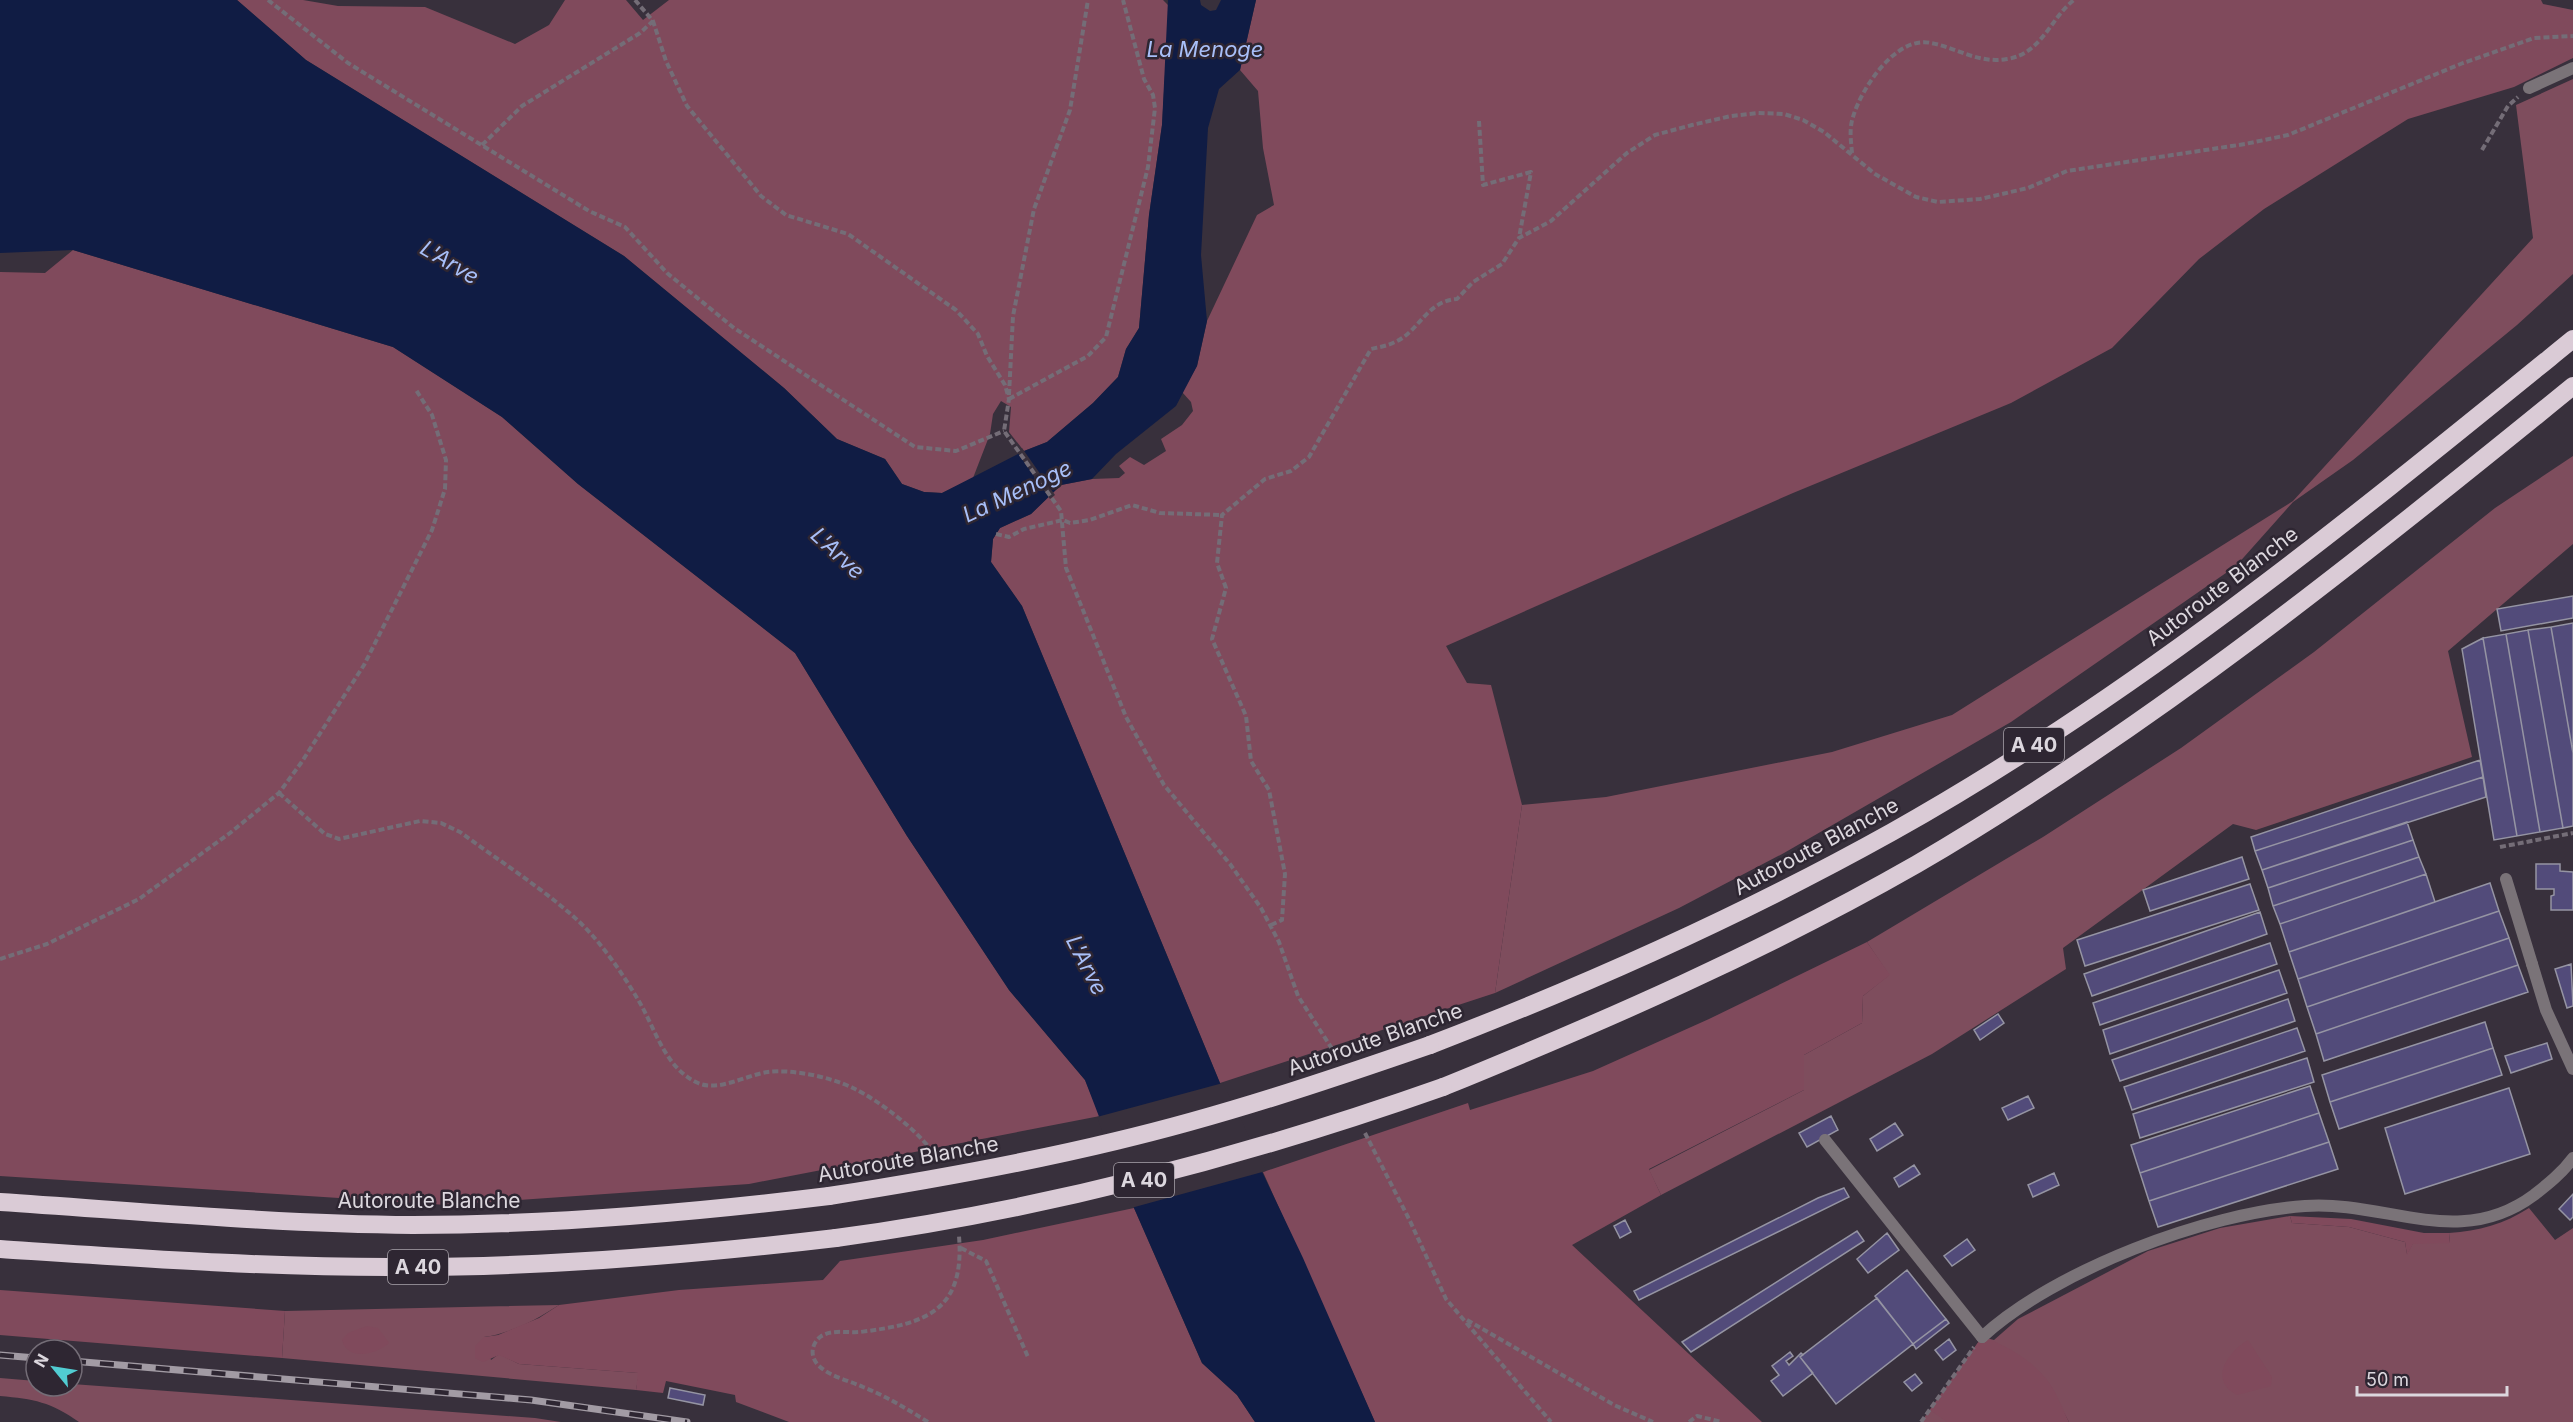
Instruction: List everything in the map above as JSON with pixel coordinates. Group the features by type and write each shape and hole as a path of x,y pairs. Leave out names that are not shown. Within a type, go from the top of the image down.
{"highway":[{"name":"Autoroute Blanche","path":"0,1202 411,1225 575,1221 692,1212 829,1196 923,1181 1117,1141 1241,1107 1430,1045 1556,996 1727,919 1893,831 1972,785 2125,685 2217,620 2386,490 2573,339"},
{"name":"A 40","path":"0,1249 192,1261 407,1267 609,1260 699,1254 933,1225 1130,1183 1258,1148 1443,1087 1578,1032 1742,957 1916,864 1990,819 2064,772 2234,654 2401,526 2573,386"}],"street":[{"path":"2529,88 2573,68"},
{"path":"2506,879 2546,1010 2572,1065"},
{"path":"1825,1140 1982,1337 2013,1311 2063,1283 2125,1253 2178,1233 2223,1220 2307,1206 2358,1209 2448,1223 2466,1223 2500,1214 2525,1202 2549,1183 2573,1158"}],"path":[{"path":"268,0 348,63 589,211 625,227 667,273 734,328 915,447 956,451 1004,431"},
{"path":"635,0 653,21 666,61 687,106 761,196 786,215 848,234 956,310 978,334 987,356 1005,385 1009,399"},
{"path":"1088,0 1070,110 1034,209 1013,316 1009,399 1004,431 1020,450 1063,518 1070,523 1090,520 1132,505 1160,513 1222,514 1265,479 1291,471 1309,457 1371,348 1396,342 1429,309 1447,300 1457,299 1473,282 1502,264 1519,238 1531,172 1483,185 1479,122"},
{"path":"1009,399 1088,356 1106,337 1148,167 1155,108 1153,95 1144,80 1123,0"},
{"path":"1852,154 1850,134 1852,117 1863,93 1888,60 1915,44 1930,42 1980,59 2008,59 2027,51 2050,31 2066,6 2074,0"},
{"path":"482,145 522,106 640,33 653,21"},
{"path":"1519,238 1551,221 1627,153 1655,135 1740,115 1784,114 1803,120 1852,154 1875,174 1916,198 1938,201 1980,199 2028,188 2067,171 2245,144 2288,135 2473,59 2534,38 2573,36"},
{"path":"2482,150 2508,106 2529,88"},
{"path":"0,959 47,944 139,898 230,833 279,794 301,764 364,666 432,530 445,489 446,460 432,415 416,390"},
{"path":"1222,514 1217,563 1226,588 1212,639 1246,716 1251,761 1269,790 1285,874 1282,920 1271,925"},
{"path":"996,534 1009,537 1024,529 1063,518"},
{"path":"1063,518 1066,568 1126,717 1164,785 1230,864 1271,925 1298,996 1335,1050 1338,1061"},
{"path":"279,794 325,834 339,839 420,821 441,823 460,832 574,917 595,939 640,1002 670,1060 682,1074 710,1087 769,1072 810,1075 852,1087 879,1104 931,1146 940,1166"},
{"path":"2500,847 2573,833"},
{"path":"1362,1125 1370,1147 1410,1221 1442,1292 1551,1422"},
{"path":"928,1422 865,1387 834,1376 819,1366 813,1358 812,1350 819,1338 827,1333 859,1332 892,1326 935,1311 949,1300 954,1287 960,1247 958,1227"},
{"path":"960,1247 986,1262 1028,1358"},
{"path":"1463,1318 1614,1405 1653,1422"},
{"path":"1921,1422 1982,1337"},
{"path":"1689,1422 1697,1416 1722,1422"}],"shaded area":[{"path":"237,0 303,0 338,6 425,7 515,44 549,25 565,0 626,0 643,20 669,0 1163,0 1169,6 1162,125 1149,215 1139,328 1126,349 1118,377 1093,403 1047,442 1024,451 1009,432 1011,407 1001,401 993,414 990,434 973,478 942,493 924,492 902,484 885,459 837,439 784,388 624,256 306,60"},
{"path":"1256,0 2541,0 2543,4 2573,10 2573,58 2514,87 2408,119 2264,209 2199,259 2112,348 2011,403 1793,493 1446,646 1467,683 1491,685 1522,805 1495,993 1220,1083 1022,606 991,562 993,539 1000,528 1031,514 1061,485 1092,479 1119,478 1125,473 1119,466 1130,457 1144,465 1166,451 1161,439 1182,425 1193,411 1191,402 1182,392 1197,366 1207,321 1257,215 1274,205 1263,148 1258,91 1240,70"},
{"path":"2573,79 2573,274 2517,325 2353,460 2293,502 2236,566 2011,722 1784,853 1679,908 1495,993 1522,805 1606,797 1832,752 1952,715 2293,501 2533,238 2516,105"},
{"path":"73,250 393,347 502,417 578,484 795,653 907,836 1009,990 1085,1080 1100,1116 749,1184 447,1205 0,1176 0,272 45,273"},
{"path":"2573,456 2573,544 2448,651 2472,757 2256,830 2233,824 2063,948 2066,969 1932,1054 1661,1195 1649,1170 1804,1090 1804,1055 1862,1023 1863,996 1889,975 1867,942 2043,837 2181,748 2314,652 2495,508"},
{"path":"1867,942 1890,975 1863,996 1862,1023 1804,1055 1804,1090 1649,1169 1661,1195 1572,1245 1762,1422 1375,1422 1263,1172 1468,1103 1470,1110 1593,1071 1709,1019"},
{"path":"1134,1208 1202,1363 1237,1395 1255,1422 789,1422 736,1402 735,1395 666,1381 663,1393 636,1390 638,1373 519,1364 499,1355 483,1362 475,1358 475,1346 484,1337 498,1335 539,1318 559,1305 679,1290 823,1280 840,1261 983,1240"},
{"path":"2529,1208 2555,1240 2573,1228 2573,1422 2069,1422 2063,1411 2006,1422 1921,1422 1982,1337 1994,1340 2018,1319 2148,1251 2220,1228 2290,1216 2292,1223 2349,1227 2405,1242 2407,1254 2413,1243 2450,1243 2449,1233 2491,1226"},
{"path":"2290,1216 2351,1219 2424,1233 2449,1233 2450,1243 2413,1244 2407,1255 2405,1242 2349,1227 2292,1223"},
{"path":"0,1290 285,1311 282,1358 84,1342 84,1338 0,1335"},
{"path":"559,1305 523,1325 484,1337 491,1360 499,1354 519,1364 639,1373 636,1390 282,1358 285,1311"},
{"path":"367,1326 378,1328 389,1343 370,1353 363,1354 356,1354 345,1347 342,1340 348,1333"},
{"path":"1982,1337 2010,1349 2037,1369 2053,1389 2069,1422 1947,1422 1930,1410"},
{"path":"2248,1340 2272,1377 2271,1386 2237,1395 2228,1389 2222,1374 2228,1359"},
{"path":"0,1378 24,1380 24,1398 84,1398 84,1385 535,1418 561,1422 79,1422 60,1410 42,1403 0,1396"}],"water":[{"path":"0,0 237,0 306,60 624,256 784,388 837,439 885,459 902,484 924,492 942,493 1024,451 1047,442 1093,403 1118,377 1126,349 1139,328 1149,215 1162,125 1168,0 1200,0 1201,5 1210,11 1216,10 1221,0 1256,0 1240,70 1219,89 1208,128 1201,255 1207,321 1197,366 1176,406 1116,454 1092,479 1061,485 1031,514 1000,528 993,539 991,562 1022,606 1220,1083 1303,1258 1375,1422 1255,1422 1237,1395 1202,1363 1134,1208 1085,1080 1009,990 907,836 795,653 578,484 502,417 393,347 73,250 0,253"}],"pier":[{"path":"1022,448 1055,495 1050,499 1017,452"},
{"path":"1223,1083 1266,1171 1131,1208 1097,1117"}],"building":[{"path":"2573,596 2573,618 2501,631 2497,609"},
{"path":"2573,623 2573,753 2551,627"},
{"path":"2551,627 2573,753 2573,826 2563,828 2528,630"},
{"path":"2528,630 2563,828 2540,832 2506,634"},
{"path":"2506,634 2540,832 2517,836 2483,638"},
{"path":"2483,638 2517,836 2494,840 2462,649"},
{"path":"2480,760 2483,777 2255,851 2251,837"},
{"path":"2483,777 2486,797 2262,870 2255,851"},
{"path":"2407,822 2413,840 2268,888 2262,870"},
{"path":"2413,840 2419,857 2273,906 2268,888"},
{"path":"2242,857 2249,879 2150,911 2143,890"},
{"path":"2419,857 2426,874 2280,924 2273,906"},
{"path":"2536,864 2560,864 2560,871 2573,872 2573,910 2551,910 2551,896 2554,895 2554,889 2536,889"},
{"path":"2426,874 2435,902 2289,952 2280,924"},
{"path":"2490,883 2499,911 2298,979 2289,952"},
{"path":"2250,884 2259,910 2085,966 2077,940"},
{"path":"2499,911 2509,938 2307,1007 2298,979"},
{"path":"2260,912 2267,934 2092,996 2084,974"},
{"path":"2509,938 2518,965 2316,1034 2307,1007"},
{"path":"2270,943 2277,964 2100,1025 2093,1003"},
{"path":"2571,964 2573,1006 2567,1008 2555,969"},
{"path":"2518,965 2528,992 2324,1061 2316,1034"},
{"path":"2279,970 2287,993 2110,1054 2103,1030"},
{"path":"2288,999 2295,1021 2120,1081 2112,1060"},
{"path":"1998,1014 2004,1023 1980,1040 1974,1030"},
{"path":"2485,1022 2493,1048 2330,1102 2322,1075"},
{"path":"2297,1028 2305,1051 2132,1110 2124,1087"},
{"path":"2547,1043 2552,1059 2511,1073 2505,1056"},
{"path":"2493,1048 2502,1075 2339,1129 2330,1102"},
{"path":"2307,1058 2314,1082 2140,1138 2133,1114"},
{"path":"2310,1086 2319,1113 2140,1173 2131,1145"},
{"path":"2509,1088 2530,1154 2405,1194 2385,1128"},
{"path":"2028,1096 2034,1108 2008,1120 2002,1108"},
{"path":"2319,1113 2329,1142 2149,1201 2140,1173"},
{"path":"1831,1116 1838,1130 1807,1147 1799,1133"},
{"path":"1895,1123 1903,1135 1877,1151 1870,1139"},
{"path":"2329,1142 2338,1169 2158,1227 2149,1201"},
{"path":"1914,1165 1920,1174 1899,1187 1894,1178"},
{"path":"2054,1173 2059,1185 2033,1197 2028,1185"},
{"path":"1844,1188 1849,1197 1639,1300 1634,1291 1818,1198"},
{"path":"2573,1194 2573,1217 2570,1220 2559,1209"},
{"path":"1625,1220 1631,1232 1620,1238 1614,1226"},
{"path":"1857,1231 1864,1241 1691,1352 1682,1342"},
{"path":"1887,1233 1899,1250 1868,1273 1857,1259"},
{"path":"1967,1239 1975,1250 1952,1266 1944,1256"},
{"path":"1907,1270 1946,1319 1913,1344 1875,1296"},
{"path":"1877,1298 1913,1344 1836,1404 1800,1357"},
{"path":"1946,1319 1949,1323 1916,1349 1913,1344"},
{"path":"1949,1339 1956,1350 1943,1360 1935,1350"},
{"path":"1790,1352 1793,1356 1786,1361 1789,1365 1801,1353 1803,1355 1800,1357 1813,1373 1783,1396 1771,1381 1779,1375 1772,1366"},
{"path":"1915,1374 1922,1383 1912,1391 1904,1382"},
{"path":"670,1388 705,1395 703,1405 668,1398"}],"railway":[{"path":"0,1355 24,1357"},
{"path":"84,1362 531,1400 687,1422"}],"water label":[{"name":"La Menoge","path":"1205,49"},
{"name":"L'Arve","path":"450,262"},
{"name":"La Menoge","path":"1017,491"},
{"name":"L'Arve","path":"838,553"},
{"name":"L'Arve","path":"1087,965"}]}
